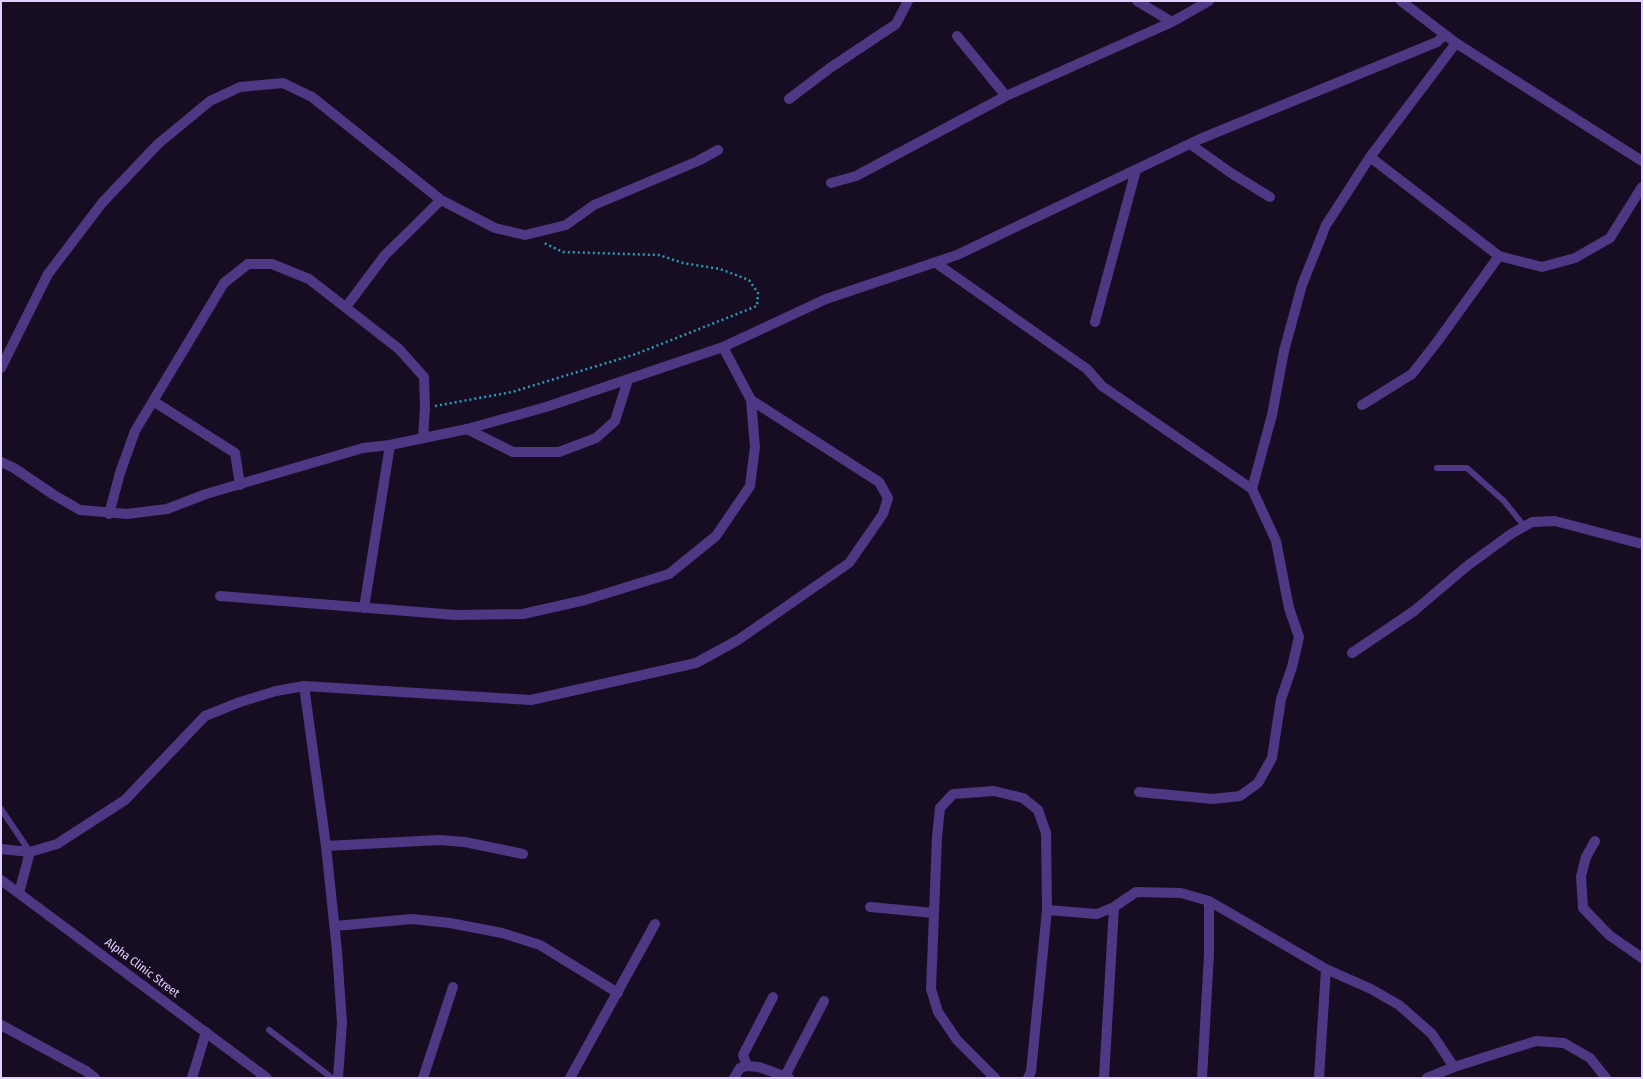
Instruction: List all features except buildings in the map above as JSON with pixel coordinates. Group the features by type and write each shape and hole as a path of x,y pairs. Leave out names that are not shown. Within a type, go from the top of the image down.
{"street":[{"path":"789,99 830,68 896,24 908,1"},
{"path":"1137,1 1172,22"},
{"path":"831,183 856,176 1006,96 1172,22 1209,1"},
{"path":"1401,1 1456,43 1642,161"},
{"path":"1,462 14,468 54,495 80,510 108,514 127,514 167,509 240,485 363,448 390,445 467,429 546,408 723,347 826,299 957,255 1190,144 1437,42 1445,35"},
{"path":"957,36 1006,96"},
{"path":"1252,490 1272,415 1284,351 1302,285 1326,225 1370,158 1456,43"},
{"path":"1,368 48,274 102,204 158,144 210,101 240,87 283,83 312,97 441,200 495,228 525,235 566,225 594,205 698,161 718,150"},
{"path":"1190,144 1231,174 1270,197"},
{"path":"1370,158 1499,256 1542,267 1575,258 1610,238 1642,187"},
{"path":"1095,322 1136,170"},
{"path":"346,307 385,255 441,200"},
{"path":"1362,405 1412,374 1499,256"},
{"path":"936,263 1086,369 1102,386 1252,490 1276,541 1289,608 1300,637 1292,667 1280,699 1272,758 1258,783 1240,796 1213,799 1139,792"},
{"path":"108,514 120,473 135,431 224,283 248,264 272,264 309,279 399,349 424,377 426,408 423,438"},
{"path":"220,596 456,615 523,614 585,600 669,574 716,536 750,486 755,447 751,400 723,347"},
{"path":"467,429 513,452 559,452 596,438 615,421 628,380"},
{"path":"1,849 30,852 57,844 125,800 205,716 268,693 304,686 531,700 696,663 738,640 849,563 883,514 888,498 879,482 751,400"},
{"path":"153,401 235,454 240,485"},
{"path":"364,608 390,445"},
{"path":"1352,653 1414,611 1467,566 1532,522 1555,521 1642,544"},
{"path":"304,686 326,846 334,926 342,1023 338,1078"},
{"path":"995,1078 957,1040 938,1012 931,989 937,837 940,808 953,794 994,791 1023,798 1038,810 1046,833 1046,910 1031,1072 1028,1078"},
{"path":"326,846 439,840 465,842 523,854"},
{"path":"1595,841 1586,857 1581,876 1583,908 1609,935 1642,958"},
{"path":"19,893 30,852"},
{"name":"Alpha Clinic Street","path":"1,880 267,1078"},
{"path":"1046,910 1097,914 1114,907 1136,892 1181,893 1209,901 1326,968 1371,989 1399,1006 1432,1034 1454,1067"},
{"path":"1202,1078 1209,962 1209,901"},
{"path":"870,907 934,913"},
{"path":"1104,1078 1114,907"},
{"path":"334,926 412,919 450,922 502,932 540,945 618,993"},
{"path":"570,1078 655,924"},
{"path":"1319,1078 1326,968"},
{"path":"422,1078 453,987"},
{"path":"747,1066 743,1055 773,997"},
{"path":"734,1078 740,1068 747,1066 759,1067 787,1077 824,1001"},
{"path":"1,1024 86,1070 95,1078"},
{"path":"192,1078 206,1032"},
{"path":"1427,1078 1454,1067 1536,1041 1564,1043 1590,1058 1606,1078"}],"lane":[{"path":"1437,468 1467,468 1504,501 1524,526"},
{"path":"1,809 30,852"},
{"path":"269,1030 332,1078"}],"path":[{"path":"426,408 512,392 636,354 757,306 758,293 749,280 720,268 683,263 659,255 563,252 525,235"}]}
